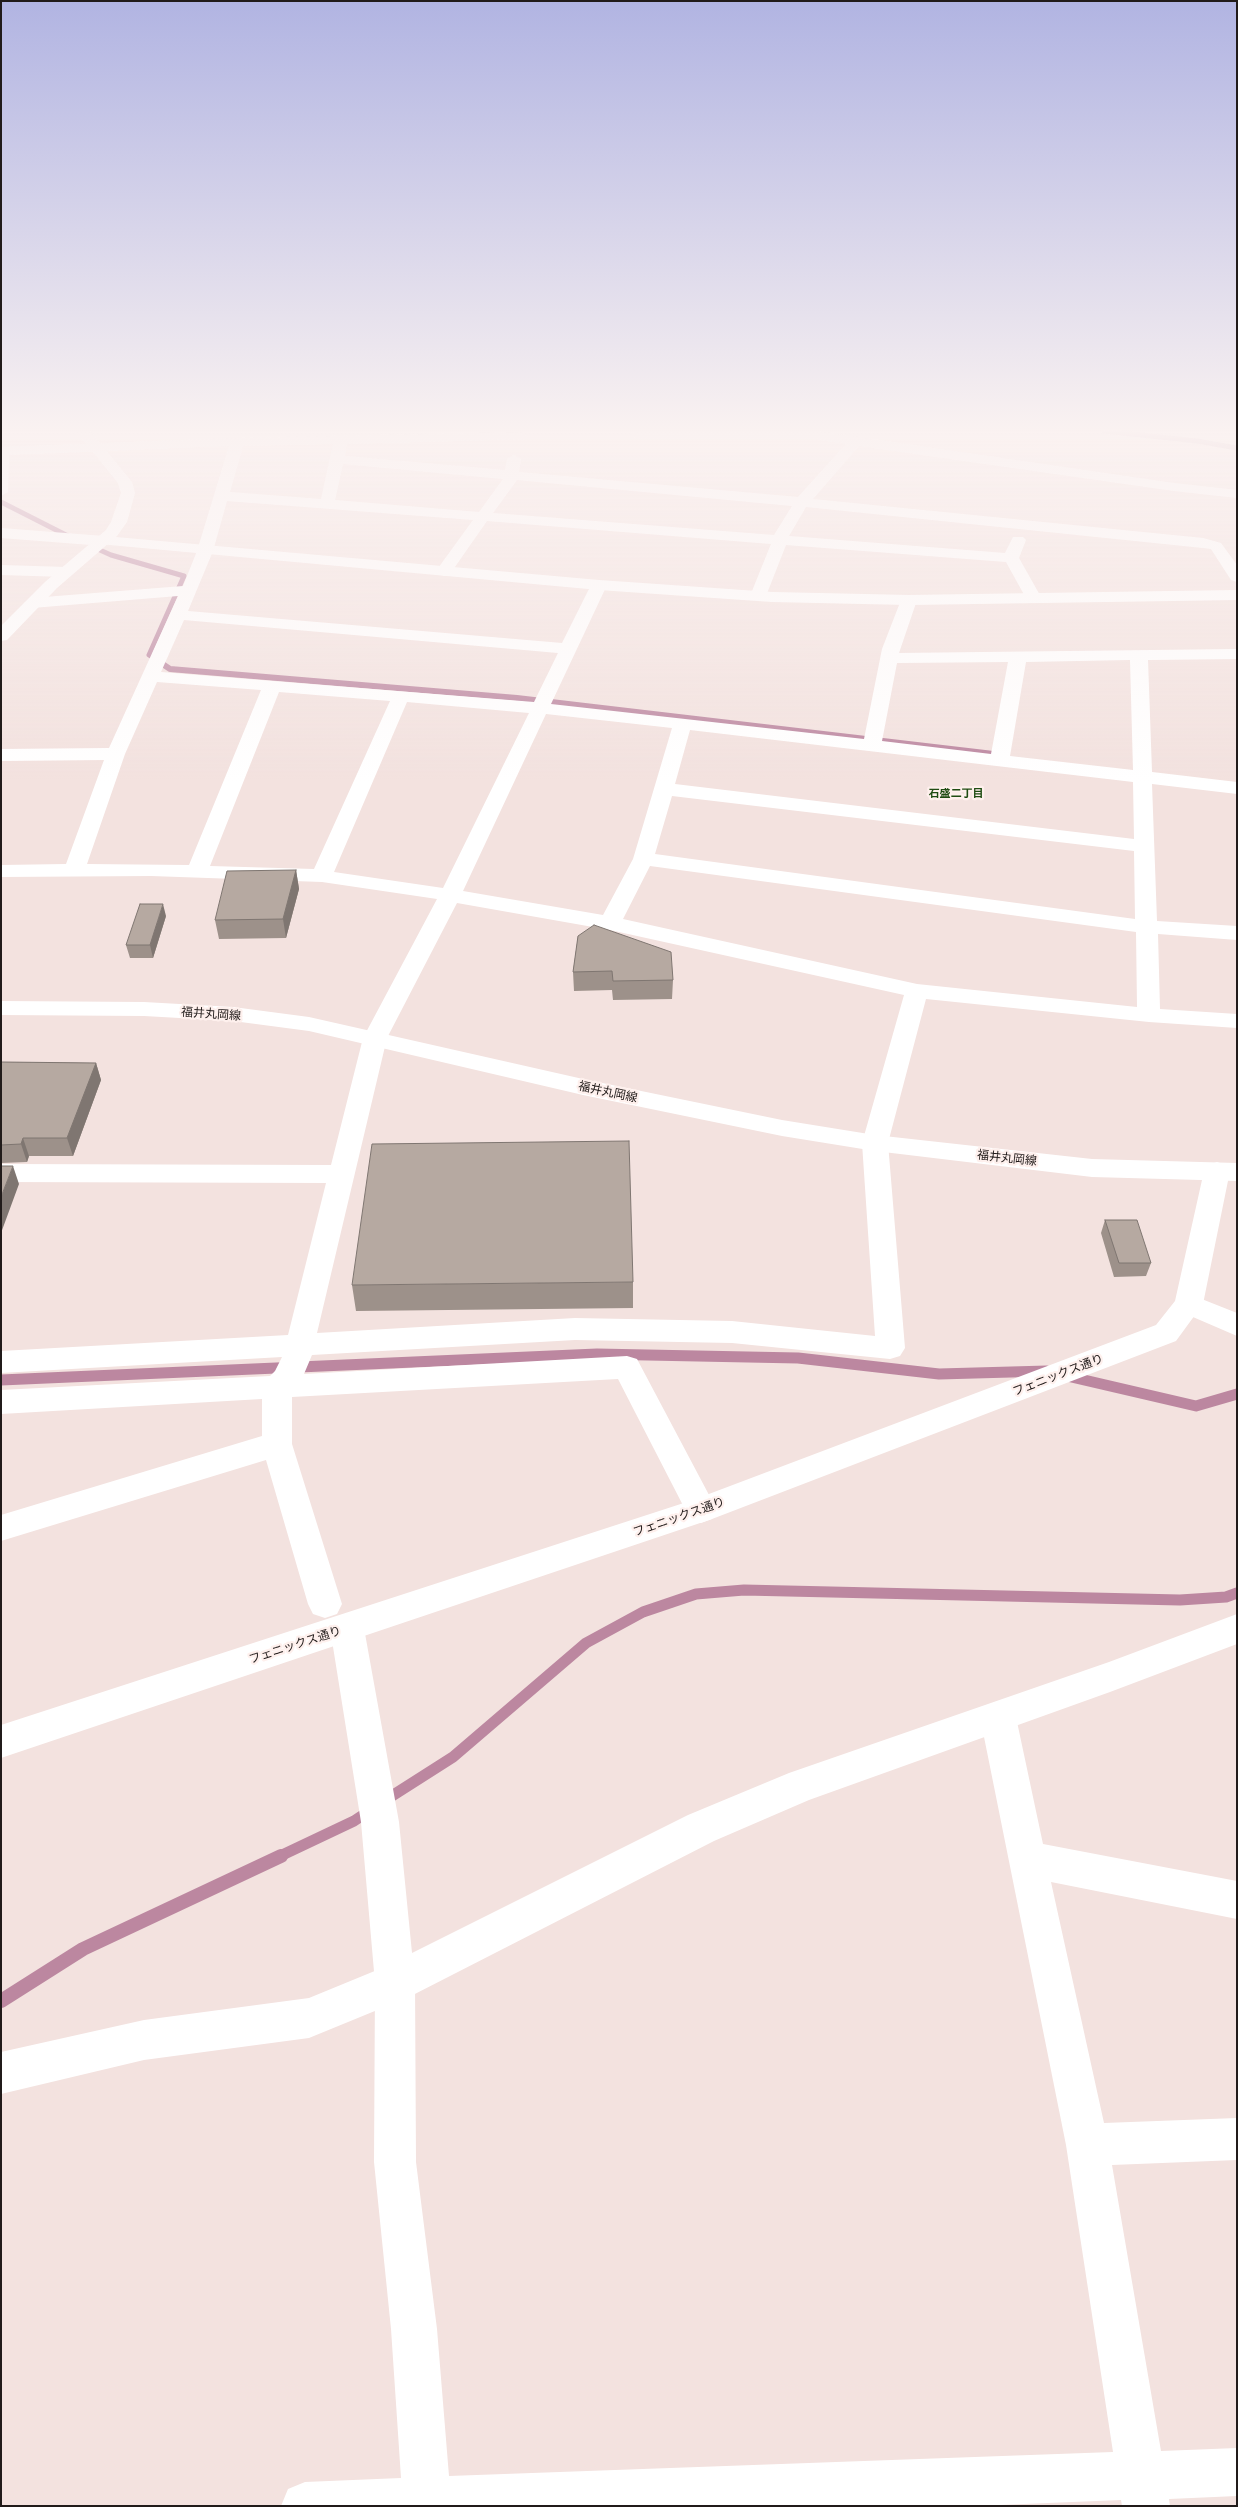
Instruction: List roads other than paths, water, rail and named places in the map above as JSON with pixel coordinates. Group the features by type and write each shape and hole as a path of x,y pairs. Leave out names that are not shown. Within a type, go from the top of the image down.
{"street":[{"path":"1,636 32,603 95,548"},
{"path":"174,548 599,585 758,596 909,600 1237,595"},
{"path":"74,871 116,754 189,590 205,548"},
{"path":"444,571 461,548"},
{"path":"758,596 777,548"},
{"path":"875,548 1011,558"},
{"path":"1014,548 1011,558 1033,597"},
{"path":"1217,548 1237,577"},
{"path":"1,570 66,572"},
{"path":"427,2503 414,2329 395,2162 395,1983 380,1822 336,1616 277,1444 290,1366 342,1174 375,1038 450,895 599,585"},
{"path":"32,603 189,590"},
{"path":"872,744 889,658 909,600"},
{"path":"178,615 568,649"},
{"path":"889,658 1237,654"},
{"path":"1139,655 1145,927 1149,1015"},
{"path":"1000,759 1018,657"},
{"path":"151,676 540,708 872,744 1237,788"},
{"path":"197,872 272,686"},
{"path":"322,876 401,696"},
{"path":"610,924 643,859 683,724"},
{"path":"1,755 116,754"},
{"path":"664,789 1144,846"},
{"path":"643,859 1145,927 1237,933"},
{"path":"1,871 197,872 322,876 450,895 610,924 917,991 1149,1015 1237,1021"},
{"path":"1,1402 575,1329 732,1332 890,1348 875,1143 917,991"},
{"name":"福井丸岡線","path":"1,1008 144,1009 233,1014 309,1024 593,1089 782,1128 875,1143 1092,1168 1227,1171"},
{"name":"フェニックス通り","path":"1,1742 336,1616 702,1510 1166,1334 1189,1304 1227,1171"},
{"path":"1,1172 342,1174"},
{"path":"1189,1304 1237,1325"},
{"path":"1,1362 290,1366 627,1367 702,1510"},
{"path":"1,1528 277,1444"},
{"path":"1,2073 144,2040 308,2018 395,1983 701,1828 802,1785 998,1717 1237,1629"},
{"path":"998,1717 1087,2145 1143,2490"},
{"path":"1028,1860 1237,1900"},
{"path":"1087,2145 1237,2139"},
{"path":"305,2506 1143,2490 1237,2472"}],"waterway":[{"path":"95,548 111,555 184,576 149,655 163,664"},
{"path":"161,663 170,669 517,698 1002,755"},
{"path":"1,1380 597,1354 798,1358 939,1374 1047,1371"},
{"path":"1067,1376 1196,1406 1237,1394"},
{"path":"384,1801 453,1757 586,1643 643,1612 696,1594 744,1590 1180,1600 1226,1597 1237,1593"},
{"path":"278,1857 354,1821 369,1811"},
{"path":"1,2001 83,1949 281,1856"}],"district":[{"name":"石盛二丁目","path":"956,794"}]}
